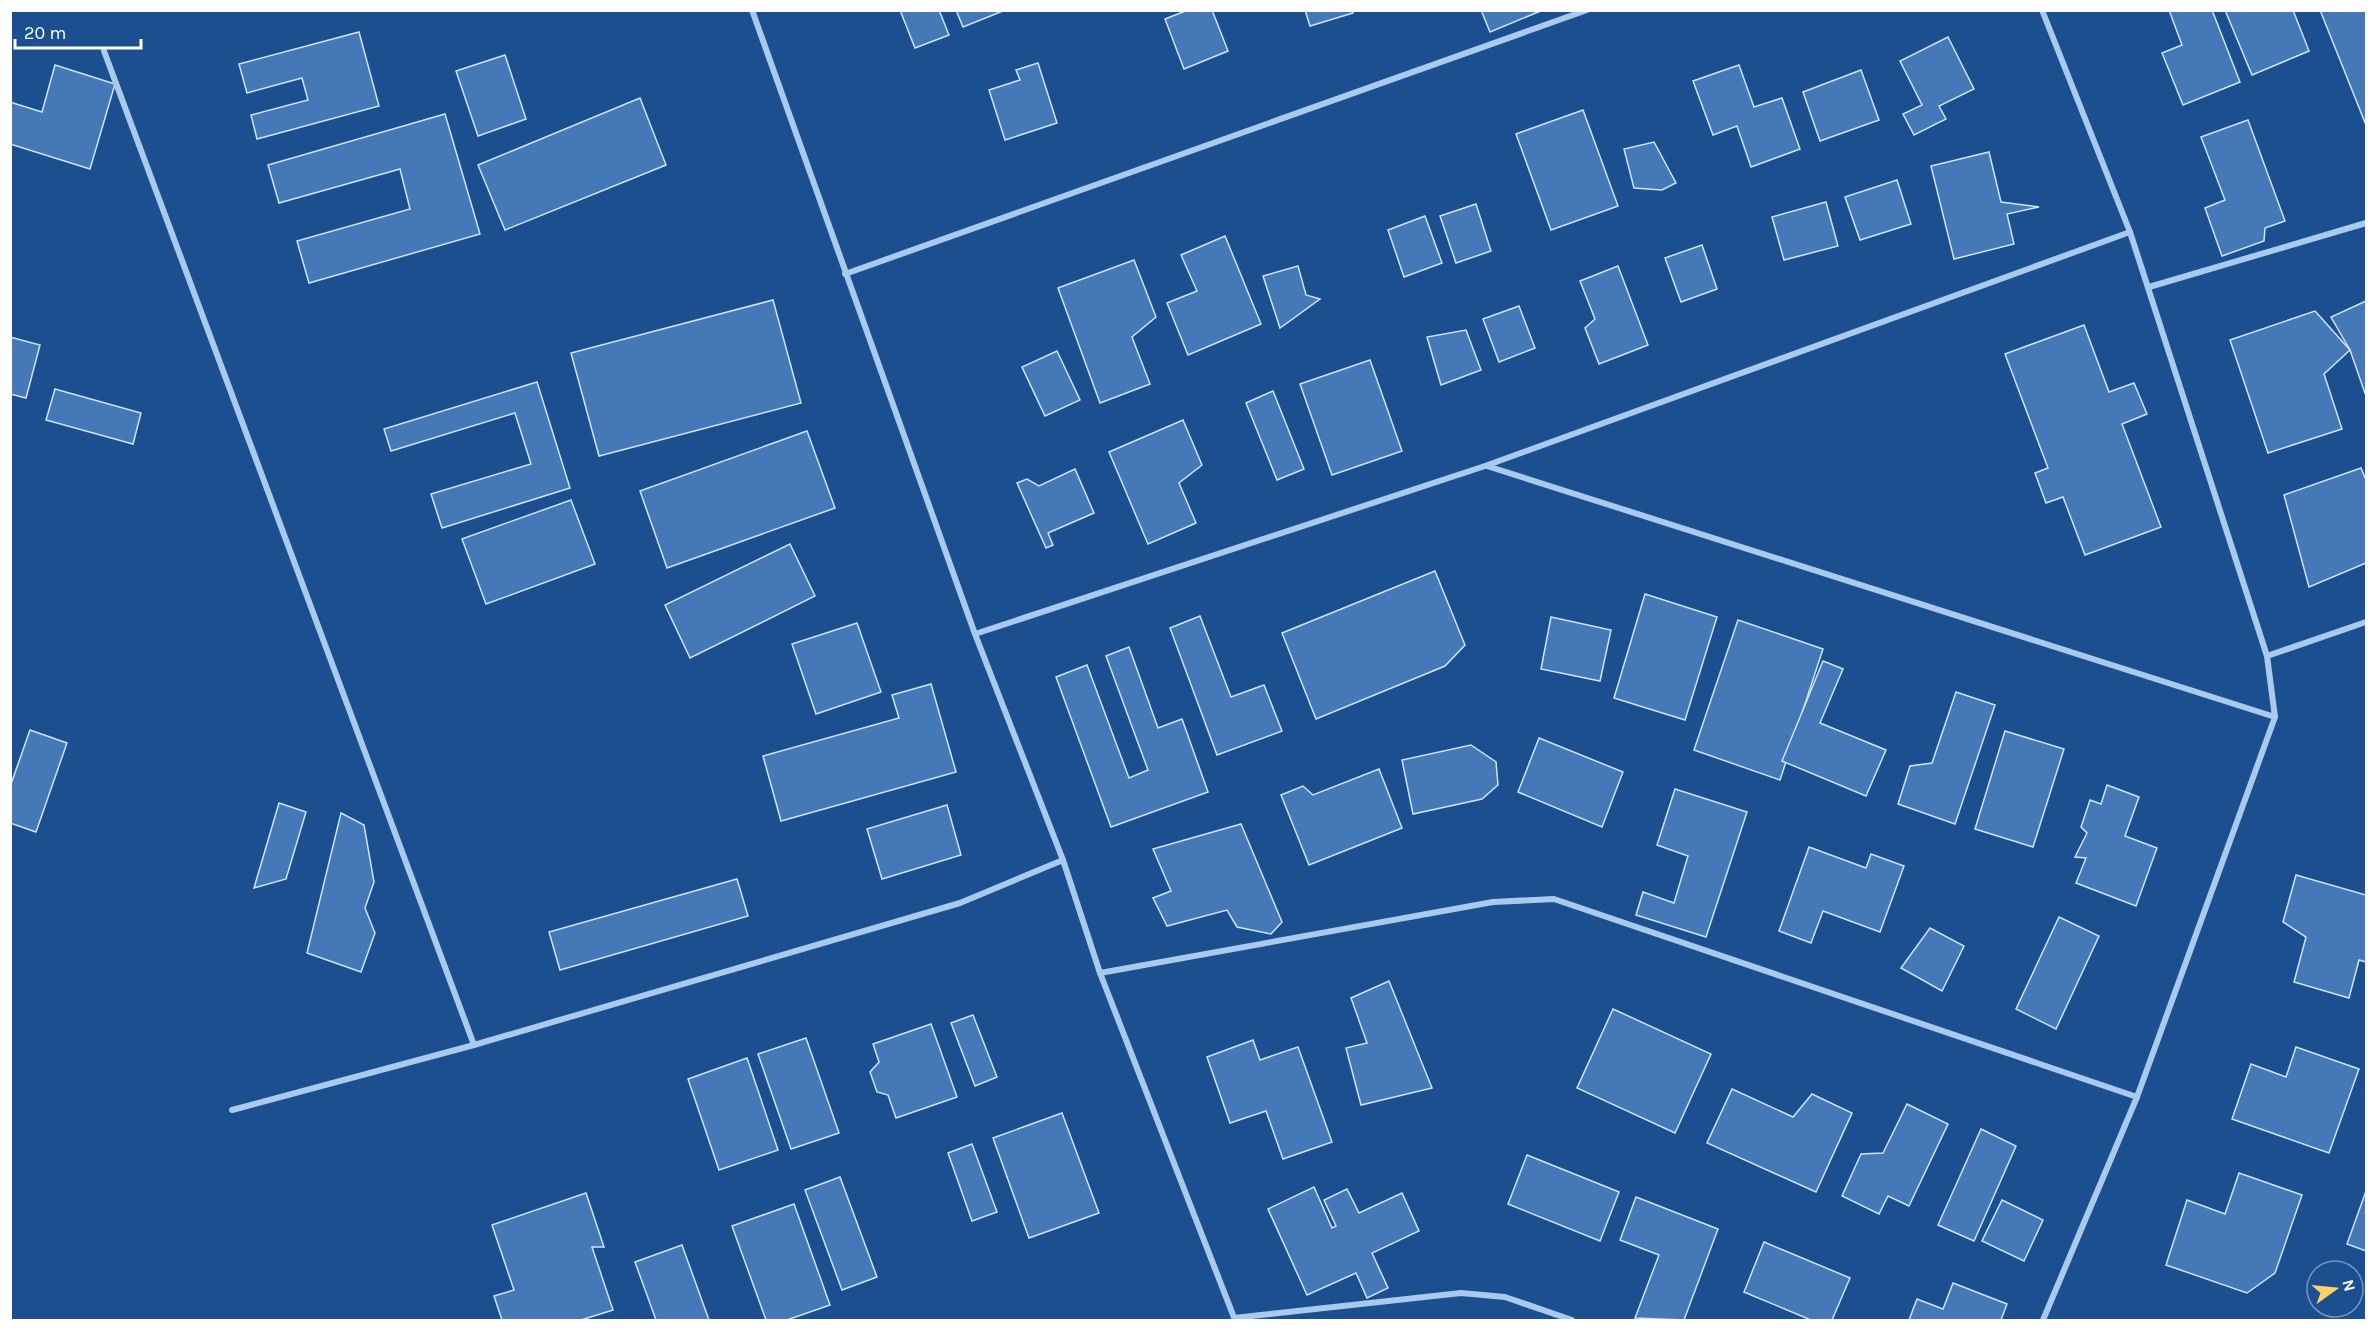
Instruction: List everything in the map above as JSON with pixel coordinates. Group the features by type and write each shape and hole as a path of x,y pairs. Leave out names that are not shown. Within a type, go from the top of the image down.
{"street":[{"path":"752,10 975,634 1063,860 1100,973 1234,1319 1461,1293 1505,1297 1572,1320"},
{"path":"845,274 1587,10"},
{"path":"2042,10 2130,232 2149,286 2267,656 2275,717 2137,1097 2043,1320"},
{"path":"104,51 474,1045"},
{"path":"2149,286 2367,223"},
{"path":"975,634 1485,466 2130,232"},
{"path":"1485,466 2275,717"},
{"path":"2267,656 2367,622"},
{"path":"232,1110 474,1045 960,903 1063,860"},
{"path":"1100,973 1493,902 1554,899 2137,1097"}],"building":[{"path":"900,10 939,10 949,35 915,48"},
{"path":"956,10 1002,10 1003,11 963,27"},
{"path":"1188,10 1212,10 1228,51 1184,69 1165,19"},
{"path":"1305,10 1352,10 1353,13 1310,26"},
{"path":"1481,10 1543,10 1490,32"},
{"path":"2169,10 2212,10 2240,82 2183,105 2162,53 2182,45"},
{"path":"2225,10 2293,10 2309,51 2252,75"},
{"path":"2320,10 2366,10 2366,125"},
{"path":"359,32 379,106 257,139 251,115 308,100 302,78 247,93 239,64"},
{"path":"1948,37 1974,89 1939,106 1946,119 1914,135 1903,114 1922,105 1900,61"},
{"path":"505,55 526,119 478,136 456,71"},
{"path":"1038,63 1057,123 1005,140 989,90 1020,80 1016,70"},
{"path":"55,65 115,84 90,169 10,144 10,102 42,112"},
{"path":"1739,65 1754,107 1782,98 1800,149 1751,167 1737,126 1713,135 1693,81"},
{"path":"1861,70 1879,120 1820,141 1803,92"},
{"path":"640,98 666,165 505,230 478,165"},
{"path":"1583,110 1618,206 1551,230 1516,134"},
{"path":"445,114 480,234 309,283 297,241 410,209 400,169 279,203 268,165"},
{"path":"2248,120 2285,221 2265,228 2264,241 2222,256 2205,208 2225,200 2201,137"},
{"path":"1654,142 1676,183 1662,190 1634,188 1624,149"},
{"path":"1989,152 2001,202 2039,207 2007,214 2014,244 1954,259 1931,166"},
{"path":"1897,180 1911,224 1860,240 1845,197"},
{"path":"1826,202 1838,246 1784,260 1772,217"},
{"path":"1476,204 1491,251 1456,263 1440,216"},
{"path":"1425,216 1442,263 1404,277 1388,230"},
{"path":"1225,236 1261,324 1188,355 1167,303 1197,291 1181,255"},
{"path":"1702,245 1717,289 1681,302 1665,258"},
{"path":"1134,260 1156,317 1132,337 1150,384 1100,403 1058,288"},
{"path":"1298,266 1306,295 1320,299 1280,328 1263,276"},
{"path":"1618,266 1648,345 1599,364 1585,328 1595,319 1580,281"},
{"path":"773,300 801,403 599,456 571,353"},
{"path":"2366,301 2366,396 2350,350 2331,317"},
{"path":"1519,306 1535,348 1499,362 1483,319"},
{"path":"2315,311 2350,350 2324,374 2342,429 2268,453 2230,340"},
{"path":"2084,325 2109,392 2134,383 2147,414 2122,424 2161,527 2085,555 2063,497 2046,503 2035,473 2048,468 2005,354"},
{"path":"1466,330 1481,370 1441,385 1427,337"},
{"path":"10,337 40,345 26,398 10,394"},
{"path":"1057,351 1080,400 1045,416 1022,367"},
{"path":"1370,360 1402,451 1332,475 1300,384"},
{"path":"537,382 570,488 442,528 431,494 531,464 515,413 391,451 384,429"},
{"path":"55,389 141,413 133,444 46,420"},
{"path":"1273,391 1304,469 1277,480 1246,403"},
{"path":"1183,420 1202,465 1179,483 1196,523 1148,544 1109,452"},
{"path":"807,431 835,508 667,568 640,491"},
{"path":"2361,468 2366,480 2366,563 2309,587 2284,495"},
{"path":"1075,469 1094,513 1048,533 1053,545 1046,548 1017,483 1027,479 1039,486"},
{"path":"571,500 595,564 486,604 462,539"},
{"path":"790,544 815,596 690,658 665,605"},
{"path":"1435,571 1465,645 1445,666 1316,719 1282,633"},
{"path":"1645,594 1717,617 1685,720 1614,698"},
{"path":"1200,616 1231,697 1264,685 1282,731 1217,755 1170,628"},
{"path":"1551,617 1611,630 1600,681 1541,669"},
{"path":"1738,620 1823,649 1780,780 1694,750"},
{"path":"857,623 881,692 816,714 792,644"},
{"path":"1129,647 1158,728 1182,719 1208,792 1111,827 1056,677 1087,665 1129,778 1148,770 1106,656"},
{"path":"1823,661 1843,669 1820,723 1886,750 1866,796 1782,761"},
{"path":"931,684 956,772 781,821 763,756 899,718 892,695"},
{"path":"1956,692 1995,705 1955,824 1898,804 1910,766 1932,763"},
{"path":"30,730 67,743 36,832 10,823 10,787"},
{"path":"2005,731 2064,749 2033,847 1975,829"},
{"path":"1539,738 1623,772 1602,827 1518,792"},
{"path":"1471,745 1496,762 1498,785 1482,799 1413,814 1402,760"},
{"path":"1379,769 1402,828 1309,865 1281,795 1303,786 1313,795"},
{"path":"2107,785 2139,797 2125,836 2157,848 2136,906 2076,883 2086,858 2075,857 2087,833 2081,827 2090,800 2101,804"},
{"path":"1675,789 1747,812 1706,937 1636,915 1643,892 1674,903 1688,856 1657,845"},
{"path":"279,803 306,812 286,879 254,888"},
{"path":"947,805 961,855 882,879 867,829"},
{"path":"341,813 364,825 374,882 365,908 375,933 361,972 307,953"},
{"path":"1241,824 1282,922 1271,934 1237,927 1227,910 1167,926 1153,898 1171,891 1153,849"},
{"path":"1809,847 1866,868 1871,854 1904,866 1880,932 1823,911 1811,943 1779,931"},
{"path":"2296,875 2366,895 2366,962 2359,960 2349,998 2294,982 2306,937 2283,922"},
{"path":"737,879 748,916 560,970 549,932"},
{"path":"2059,917 2099,936 2056,1029 2016,1009"},
{"path":"1930,928 1964,946 1942,991 1901,968"},
{"path":"1389,981 1432,1088 1361,1105 1346,1048 1367,1043 1351,998"},
{"path":"1613,1009 1711,1054 1675,1133 1577,1088"},
{"path":"973,1015 997,1077 975,1086 951,1023"},
{"path":"931,1024 957,1097 896,1118 888,1095 877,1092 870,1072 879,1062 873,1044"},
{"path":"806,1038 839,1133 791,1149 758,1054"},
{"path":"1253,1040 1260,1060 1298,1047 1332,1142 1283,1159 1266,1111 1230,1123 1207,1057"},
{"path":"2296,1047 2359,1069 2329,1153 2232,1119 2251,1064 2286,1077"},
{"path":"747,1058 778,1150 719,1170 688,1079"},
{"path":"1732,1089 1793,1117 1812,1094 1852,1113 1816,1192 1707,1143"},
{"path":"1907,1104 1948,1124 1909,1206 1888,1196 1879,1214 1842,1196 1861,1154 1883,1153"},
{"path":"1062,1113 1099,1213 1029,1238 993,1138"},
{"path":"1981,1129 2016,1146 1974,1241 1938,1225"},
{"path":"972,1144 997,1212 972,1221 948,1153"},
{"path":"1527,1155 1619,1192 1600,1241 1508,1204"},
{"path":"2239,1173 2302,1195 2275,1273 2247,1293 2166,1265 2187,1200 2225,1214"},
{"path":"840,1177 877,1277 842,1290 805,1190"},
{"path":"1314,1187 1332,1228 1336,1226 1324,1200 1347,1189 1359,1213 1402,1193 1419,1231 1372,1253 1388,1288 1367,1298 1356,1273 1307,1295 1268,1209"},
{"path":"2366,1191 2366,1251 2347,1244"},
{"path":"586,1193 604,1247 592,1247 613,1310 581,1320 502,1320 494,1296 514,1290 492,1225"},
{"path":"1636,1197 1718,1229 1684,1320 1635,1318 1659,1255 1620,1240"},
{"path":"2002,1200 2043,1220 2024,1261 1982,1241"},
{"path":"794,1204 830,1305 787,1320 766,1320 732,1226"},
{"path":"1764,1242 1850,1278 1832,1320 1811,1320 1744,1292"},
{"path":"682,1245 709,1320 656,1320 635,1262"},
{"path":"1953,1283 2007,1304 2001,1320 1909,1320 1917,1299 1943,1309"}]}
